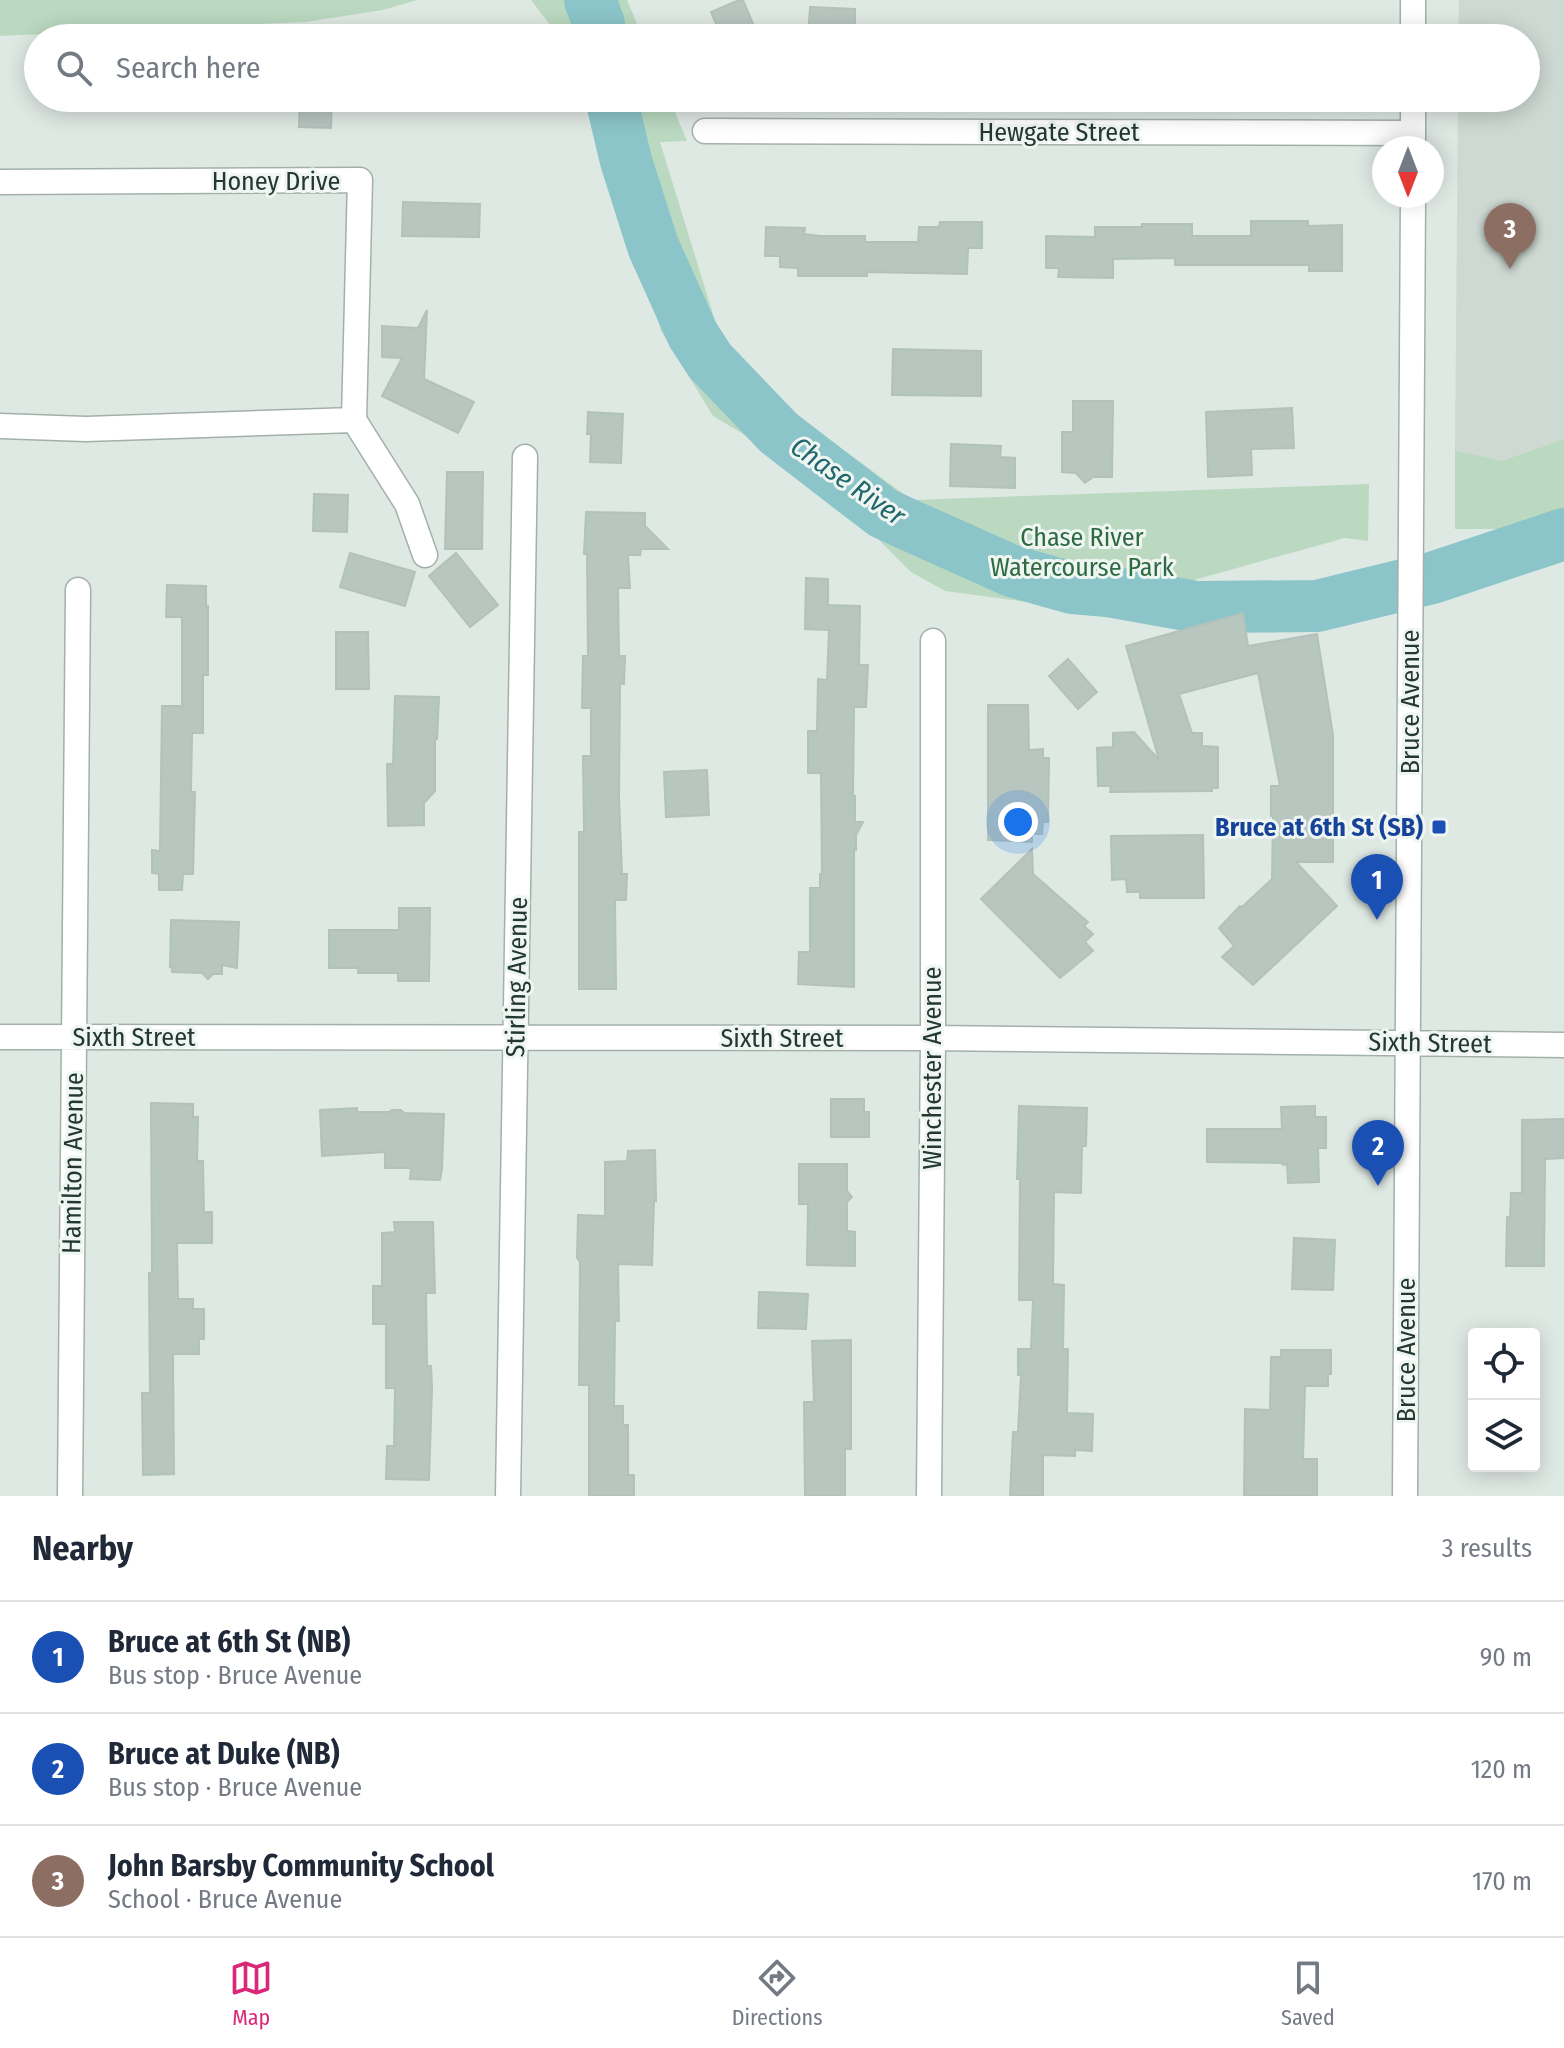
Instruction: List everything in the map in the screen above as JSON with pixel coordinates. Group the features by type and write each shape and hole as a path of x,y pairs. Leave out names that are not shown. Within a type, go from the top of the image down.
{"street":[{"path":"1413,0 1413,24"},
{"path":"1413,112 1413,136"},
{"name":"Hewgate Street","path":"705,131 1372,140"},
{"name":"Honey Drive","path":"0,182 360,180 354,420"},
{"name":"Bruce Avenue","path":"1405,1496 1413,208"},
{"path":"0,426 86,429 354,420 407,504 425,555"},
{"name":"Stirling Avenue","path":"508,1496 525,457"},
{"name":"Hamilton Avenue","path":"70,1496 78,590"},
{"name":"Winchester Avenue","path":"929,1496 933,641"},
{"name":"Sixth Street","path":"0,1037 933,1038 1564,1045"}],"shaded area":[{"path":"1459,0 1564,0 1564,439 1501,461 1455,450 1458,112 1540,112 1540,24 1458,24"}],"green space":[{"path":"0,0 417,0 383,10 305,22 24,24 24,35 0,36"},
{"path":"531,0 627,0 637,24 549,24"},
{"name":"Chase River Watercourse Park","path":"593,112 675,112 687,141 660,142 729,366 912,500 1369,484 1368,541 1345,538 1086,610 945,591 911,572 817,478 713,416 661,331 606,141"},
{"path":"1564,439 1564,521 1498,529 1455,529 1455,450 1501,461"}],"building":[{"path":"743,0 753,24 716,24 711,12"},
{"path":"810,7 855,9 855,24 809,24"},
{"path":"300,112 332,112 331,128 299,127"},
{"path":"403,202 480,204 479,237 402,236"},
{"path":"1251,221 1308,221 1308,226 1342,225 1342,271 1309,271 1309,265 1175,265 1175,258 1113,259 1113,278 1058,277 1059,268 1046,268 1046,236 1095,237 1095,227 1192,224 1192,236 1251,236"},
{"path":"940,222 982,222 982,248 968,248 967,274 867,272 867,276 798,276 798,268 780,267 780,256 765,256 766,227 805,228 804,234 820,236 865,236 865,242 918,242 919,227 939,227"},
{"path":"427,310 424,379 474,402 458,433 382,396 402,358 382,357 382,326 418,328"},
{"path":"893,349 981,351 981,396 892,395"},
{"path":"1073,401 1113,401 1112,477 1093,477 1085,483 1076,473 1062,472 1062,432 1073,432"},
{"path":"1292,408 1294,448 1251,449 1252,475 1208,477 1206,412"},
{"path":"588,412 623,414 621,463 590,462"},
{"path":"951,444 1001,446 1000,457 1015,458 1015,488 950,486"},
{"path":"447,472 483,472 482,549 445,549"},
{"path":"314,494 348,495 347,532 313,531"},
{"path":"586,512 645,513 645,526 668,549 641,549 640,555 628,555 630,588 618,588 619,656 625,656 624,684 620,684 619,798 622,874 627,874 626,900 615,900 616,989 579,989 579,832 584,832 583,756 591,756 591,708 582,708 583,656 588,656 587,554 584,554"},
{"path":"350,553 415,572 405,606 340,587"},
{"path":"456,553 498,605 470,627 429,576"},
{"path":"806,578 828,579 828,605 860,606 859,665 868,665 866,707 854,707 855,822 863,822 856,835 854,850 854,987 798,984 799,952 810,952 810,888 820,888 822,874 821,773 808,773 808,731 817,731 818,679 827,680 829,630 805,629"},
{"path":"167,585 206,586 208,606 208,675 203,675 203,733 192,733 191,792 195,792 193,874 183,874 182,890 159,890 159,874 152,873 152,850 160,851 162,706 182,706 182,617 166,617"},
{"path":"1243,613 1248,646 1317,634 1333,735 1333,862 1296,862 1337,906 1253,985 1222,957 1234,946 1219,928 1272,879 1271,786 1280,786 1258,673 1179,694 1192,733 1202,733 1202,746 1218,747 1218,788 1212,788 1212,791 1110,792 1111,786 1098,786 1097,748 1113,747 1113,733 1134,732 1159,760 1126,646"},
{"path":"336,632 368,632 369,689 336,689"},
{"path":"1068,659 1097,692 1078,709 1049,676"},
{"path":"395,696 439,697 435,791 424,803 424,825 388,826 387,764 393,764"},
{"path":"988,705 1028,705 1029,750 1043,749 1043,758 1049,758 1048,822 1043,822 1042,834 1032,834 1032,842 988,840"},
{"path":"707,770 709,815 666,817 664,772"},
{"path":"1203,835 1204,898 1140,898 1140,892 1127,892 1126,879 1112,880 1111,836"},
{"path":"1032,849 1033,874 1088,922 1084,926 1093,934 1085,942 1093,951 1060,978 981,899"},
{"path":"399,908 430,908 429,981 398,981 398,973 358,973 358,968 329,968 329,930 399,930"},
{"path":"171,920 239,922 237,968 222,965 222,974 213,974 208,979 202,973 172,972"},
{"path":"831,1099 864,1099 864,1112 869,1112 869,1137 831,1137"},
{"path":"151,1103 193,1104 193,1117 198,1117 197,1161 203,1161 204,1212 212,1212 212,1243 177,1243 178,1299 193,1299 193,1309 204,1309 204,1339 199,1339 199,1354 173,1354 174,1474 143,1475 142,1393 150,1393"},
{"path":"1019,1106 1087,1108 1081,1193 1054,1192 1053,1284 1064,1285 1063,1349 1068,1349 1067,1413 1093,1414 1092,1451 1075,1450 1075,1456 1043,1455 1043,1496 1010,1496 1013,1432 1018,1432 1021,1375 1018,1375 1018,1349 1031,1349 1033,1300 1019,1300"},
{"path":"1315,1106 1315,1117 1326,1117 1326,1148 1318,1148 1319,1182 1288,1183 1287,1164 1282,1163 1207,1162 1207,1129 1282,1129 1281,1107"},
{"path":"357,1108 357,1112 401,1110 404,1113 444,1114 440,1180 410,1179 411,1168 385,1168 385,1152 322,1156 320,1110"},
{"path":"1564,1119 1564,1158 1545,1159 1544,1266 1506,1266 1511,1193 1522,1193 1522,1120"},
{"path":"655,1150 652,1265 618,1264 619,1321 615,1321 614,1406 623,1406 623,1425 628,1425 628,1475 634,1475 634,1496 589,1496 589,1385 579,1385 578,1215 605,1216 605,1162 627,1161 628,1151"},
{"path":"799,1164 847,1164 847,1191 852,1197 847,1202 847,1231 855,1232 855,1266 807,1265 808,1204 799,1204"},
{"path":"394,1222 433,1222 435,1293 426,1293 427,1366 431,1366 432,1388 429,1480 386,1479 387,1446 394,1446 395,1388 386,1388 386,1324 373,1324 373,1286 382,1286 382,1233 395,1232"},
{"path":"1294,1238 1335,1240 1333,1290 1292,1289"},
{"path":"759,1292 808,1294 806,1329 758,1328"},
{"path":"851,1340 851,1449 845,1449 845,1496 805,1496 804,1402 814,1402 812,1341"},
{"path":"1281,1350 1331,1350 1328,1386 1305,1386 1303,1459 1317,1459 1317,1496 1244,1496 1245,1409 1270,1410 1271,1357 1281,1357"}],"waterway":[{"name":"Chase River","path":"590,0 599,24"},
{"name":"Chase River","path":"614,112 653,246 693,335 710,361 779,433 883,513 1012,571 1072,588 1197,607 1317,606 1432,578 1564,534"}],"place":[{"name":"John Barsby Community School","path":"1510,269"},
{"name":"Bruce at 6th St (SB)","path":"1439,827"},
{"name":"Bruce at 6th St (NB)","path":"1377,920"},
{"name":"Bruce at Duke (NB)","path":"1378,1186"}]}
